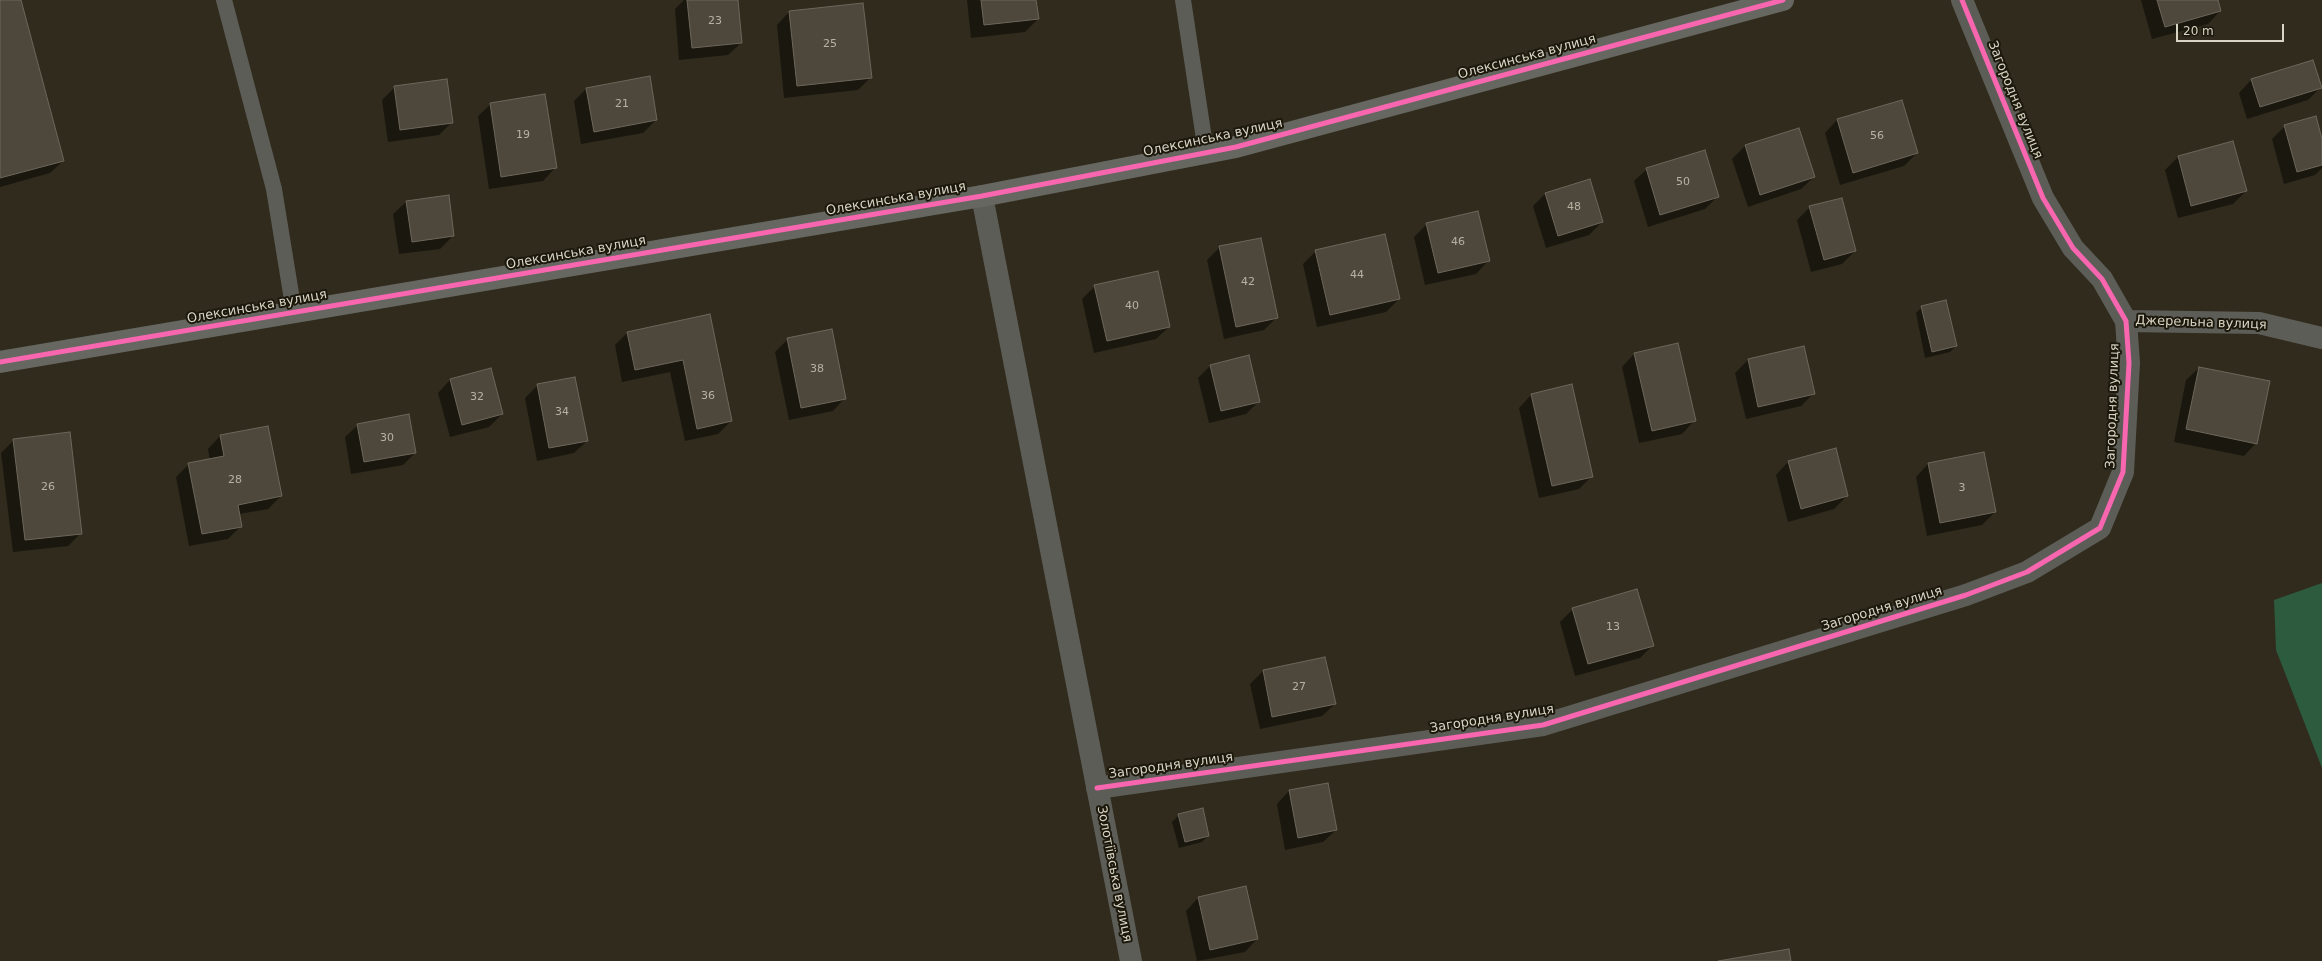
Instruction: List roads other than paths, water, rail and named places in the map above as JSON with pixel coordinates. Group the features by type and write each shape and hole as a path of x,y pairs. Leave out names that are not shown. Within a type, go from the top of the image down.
{"street":[{"name":"Олексинська вулиця","path":"0,362 982,196 1206,152 1243,144 1783,0"},
{"name":"Загородня вулиця","path":"1097,788 1543,724 1966,595 2027,572 2100,528 2123,472 2129,363 2126,320 2102,279 2074,248 2043,198 1962,0"},
{"name":"Золотіївська вулиця","path":"982,196 1131,961"},
{"name":"Джерельна вулиця","path":"2126,320 2258,323 2322,338"}],"lane":[{"path":"224,0 274,189 294,312"},
{"path":"1183,0 1206,152"}]}
